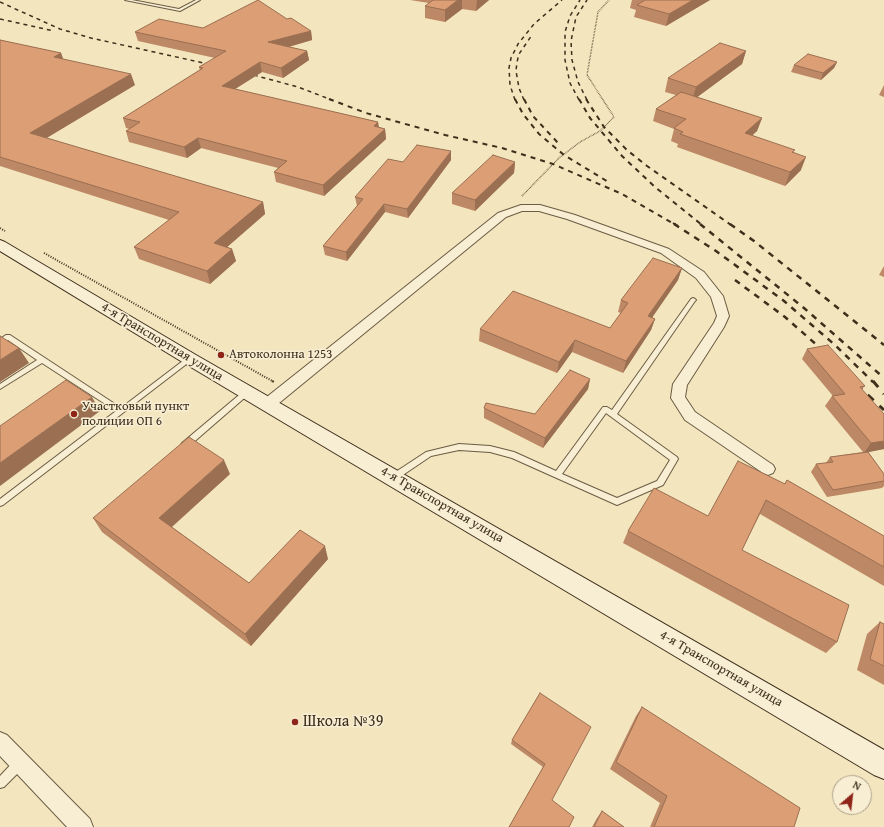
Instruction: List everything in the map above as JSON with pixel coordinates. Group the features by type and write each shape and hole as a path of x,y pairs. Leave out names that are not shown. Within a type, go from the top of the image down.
{"main road":[{"name":"4-я Транспортная улица","path":"2,241 190,359 884,765"}],"street":[{"path":"268,404 502,215 521,208 540,208 571,217 665,251 700,275 717,296 723,316 720,324 680,384 678,398 690,416 768,469"},
{"path":"0,742 82,827"}],"lane":[{"path":"127,0 180,10 198,0"},
{"path":"613,414 693,300"},
{"path":"0,342 8,337 121,412"},
{"path":"0,503 190,359"},
{"path":"0,387 42,360"},
{"path":"179,450 248,392"},
{"path":"394,477 429,454 458,447 490,449 514,455 557,475 616,502 660,483 674,459 605,409 557,475"},
{"path":"0,783 20,763"}],"path":[{"path":"502,215 559,158 580,142 596,134 614,117 587,75 598,12 609,0"},
{"path":"41,251 286,389"}],"building":[{"path":"258,0 287,19 291,18 311,31 268,42 307,51 281,68 260,62 222,86 378,122 374,126 385,129 323,185 274,172 287,161 198,138 184,147 126,131 140,122 123,118 203,68 199,67 226,51 135,32 159,19 203,28"},
{"path":"433,0 458,0 445,10 425,6"},
{"path":"645,0 693,0 669,14 637,5"},
{"path":"0,40 61,53 54,57 131,74 30,133 263,202 214,243 232,249 207,271 134,247 179,212 0,157"},
{"path":"720,43 746,51 696,87 668,78"},
{"path":"808,54 837,62 823,73 794,65"},
{"path":"681,92 762,118 745,133 795,150 792,152 806,157 790,172 680,134 683,132 674,128 686,119 656,109"},
{"path":"417,145 451,151 407,209 384,204 346,252 323,246 363,199 355,197 388,159 403,162"},
{"path":"493,155 515,162 475,200 452,193"},
{"path":"653,258 682,268 648,316 655,319 626,361 575,340 559,362 480,329 513,291 610,328 628,303 621,300"},
{"path":"0,336 19,348 0,360"},
{"path":"828,345 865,386 860,387 884,414 884,441 871,443 832,396 845,394 807,349"},
{"path":"570,370 590,379 545,438 484,408 486,403 535,414"},
{"path":"66,380 92,397 0,463 0,426"},
{"path":"189,437 224,460 159,518 249,583 300,530 325,546 245,634 93,518"},
{"path":"868,452 884,474 884,481 833,490 816,464 833,462 830,457"},
{"path":"738,461 785,484 787,480 884,536 884,567 766,500 742,550 849,605 837,642 628,531 654,488 708,516"},
{"path":"880,622 884,624 884,666 870,659"},
{"path":"540,693 591,727 552,800 574,817 569,827 509,827 545,764 512,740"},
{"path":"642,707 800,808 794,827 654,827 667,796 616,762"},
{"path":"602,811 624,827 594,827"}],"railway":[{"path":"515,100 510,85 509,68 511,58 518,44 534,24 562,0"},
{"path":"579,100 570,83 565,60 565,32 570,16 580,0"},
{"path":"587,0 576,17 571,41 572,60 578,82 587,100"},
{"path":"0,2 60,29 91,38 217,66"},
{"path":"0,19 54,31"},
{"path":"524,100 519,88 516,71 517,62 519,54 532,35"},
{"path":"246,73 298,87 332,100"},
{"path":"329,99 366,113 445,135 502,148 553,164 622,194 676,225"},
{"path":"515,99 523,114 539,134 564,155 610,183"},
{"path":"524,99 533,116 559,144"},
{"path":"579,99 590,118 622,156 655,187 702,225"},
{"path":"586,99 604,127 627,150 647,166 731,225"},
{"path":"676,225 674,224 716,251 784,301 835,345 873,382"},
{"path":"700,224 804,308 884,378"},
{"path":"730,224 754,241 884,345"},
{"path":"735,280 785,317 827,354"},
{"path":"873,381 884,394"},
{"path":"856,384 884,410"}],"place":[{"name":"Автоколонна 1253","path":"221,355"},
{"name":"Участковый пункт полиции ОП 6","path":"74,414"},
{"name":"Школа №39","path":"295,722"}]}
